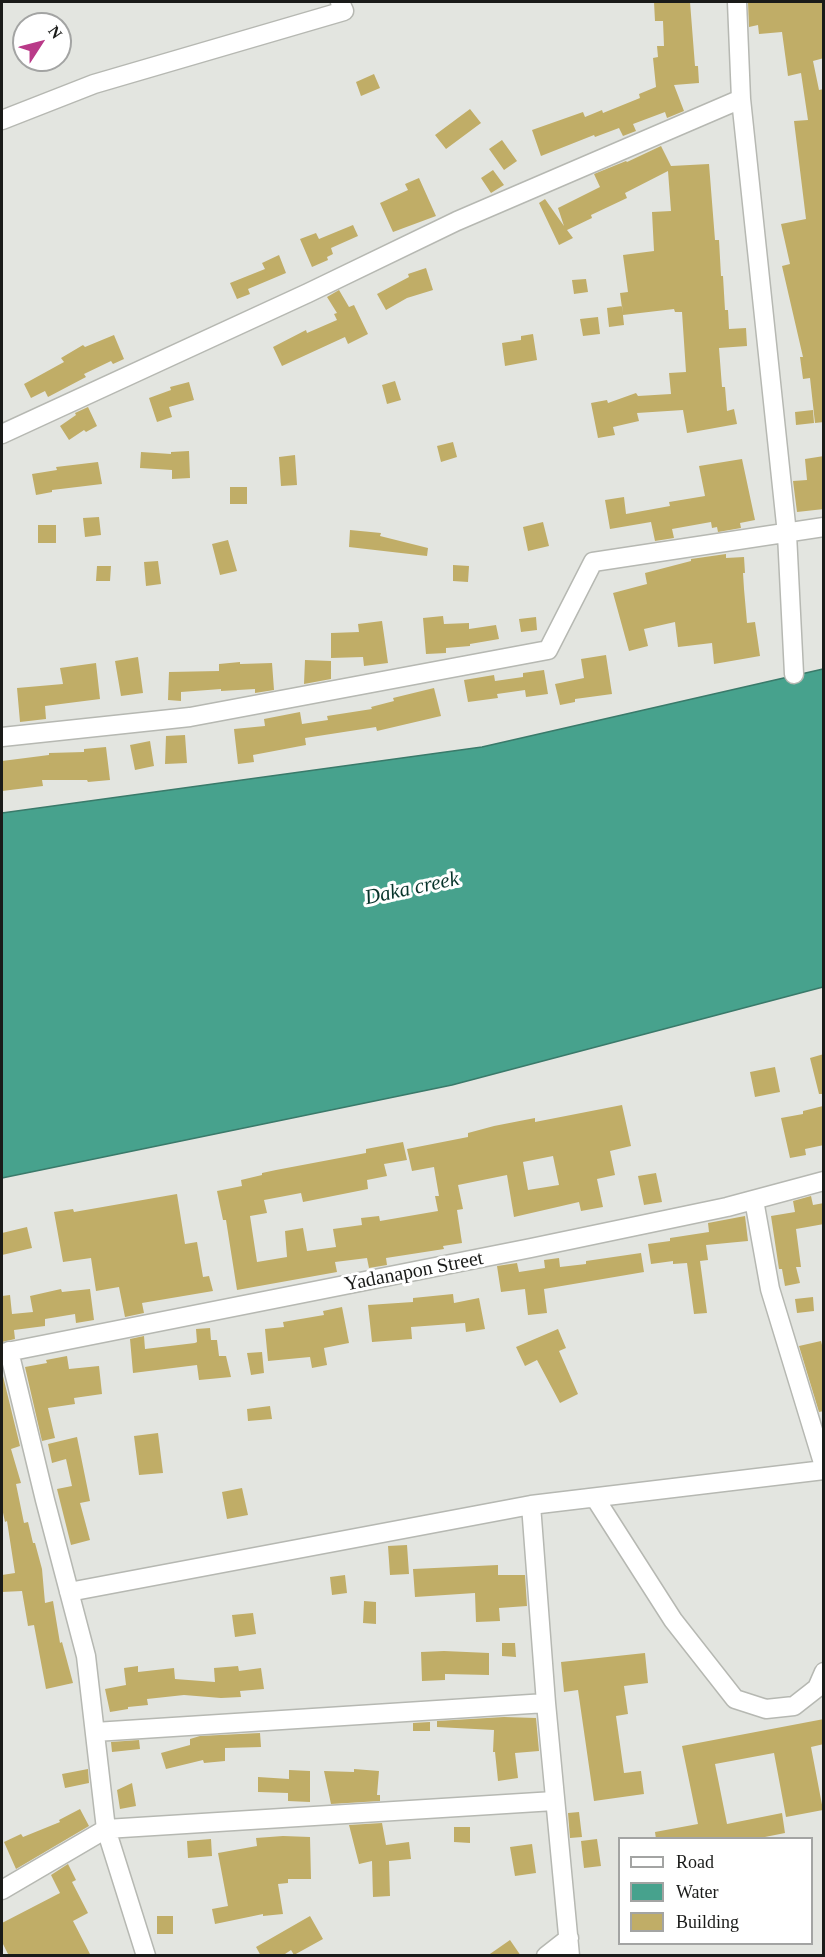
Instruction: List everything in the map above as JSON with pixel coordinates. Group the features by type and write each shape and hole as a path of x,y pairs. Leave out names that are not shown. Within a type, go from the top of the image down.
{"street":[{"path":"2,120 94,84 344,11 340,2"},
{"path":"736,2 741,99 787,534 794,674"},
{"path":"2,434 308,293 457,221 741,99"},
{"path":"2,737 190,717 548,650 593,562 824,527"},
{"name":"Yadanapon Street","path":"5,1352 531,1248 754,1200 824,1181"},
{"path":"69,1592 531,1505 824,1468 770,1289 754,1200"},
{"path":"5,1352 86,1656 106,1828 146,1956"},
{"path":"595,1498 674,1620 735,1699 766,1709 794,1706 817,1688 824,1672"},
{"path":"531,1505 554,1800 570,1947 546,1956"},
{"path":"95,1732 546,1703"},
{"path":"2,1890 106,1828 554,1800"}],"water":[{"name":"Daka creek","path":"823,669 823,987 452,1085 2,1178 2,813 482,747"}],"building":[{"path":"654,2 690,2 695,66 698,66 699,83 674,85 684,111 667,118 665,112 633,124 636,131 623,136 619,128 595,137 594,135 541,156 532,130 583,112 585,117 602,110 603,113 640,98 639,94 656,87 653,58 658,57 657,46 664,46 663,21 655,21"},
{"path":"748,2 824,2 824,58 813,61 819,90 824,89 824,422 815,423 810,378 803,379 800,357 803,357 782,266 790,264 781,224 806,219 794,121 808,120 801,73 788,76 782,32 759,34 758,25 749,27"},
{"path":"374,74 380,88 361,96 356,82"},
{"path":"470,109 481,123 446,149 435,135"},
{"path":"502,140 517,161 504,170 489,149"},
{"path":"661,146 671,166 709,164 715,240 719,240 721,276 723,276 725,310 728,310 729,329 746,328 747,346 719,348 722,387 725,387 727,411 734,409 737,424 687,433 683,410 637,413 639,421 613,427 615,435 598,438 591,403 607,400 608,403 636,393 638,396 671,394 669,373 686,372 682,312 675,312 674,309 623,315 620,293 628,292 623,255 654,251 652,212 671,211 668,171 625,193 627,198 591,215 592,218 567,230 573,238 559,245 539,203 545,199 564,226 558,208 600,187 594,174"},
{"path":"493,170 504,185 491,193 481,178"},
{"path":"419,178 436,216 393,232 380,203 408,190 405,184"},
{"path":"353,225 358,236 331,248 333,254 327,257 328,260 312,267 300,239 316,233 319,239"},
{"path":"279,255 286,273 248,289 250,294 237,299 230,283 265,269 262,263"},
{"path":"426,268 433,290 407,298 386,310 377,294 409,277 408,274"},
{"path":"586,279 588,292 574,294 572,280"},
{"path":"339,290 349,307 354,305 368,334 348,344 345,337 282,366 273,347 306,330 307,333 337,320 334,314 337,313 327,297"},
{"path":"622,306 624,325 609,327 607,308"},
{"path":"598,317 600,334 583,336 580,319"},
{"path":"533,334 537,360 505,366 502,343 521,340 521,336"},
{"path":"114,335 124,359 113,364 111,361 84,374 86,377 48,397 45,391 31,398 24,384 64,362 61,358 83,345 85,347"},
{"path":"395,381 401,400 387,404 382,385"},
{"path":"189,382 194,400 169,407 172,417 157,422 149,398 171,390 170,387"},
{"path":"88,407 97,426 86,432 84,430 69,440 60,426 76,415 75,413"},
{"path":"813,410 814,423 796,425 795,412"},
{"path":"453,442 457,457 441,462 437,446"},
{"path":"189,451 190,478 172,479 172,470 140,468 141,452 171,454 171,452"},
{"path":"295,455 297,485 281,486 279,457"},
{"path":"824,456 824,509 797,512 793,481 807,480 805,459"},
{"path":"742,459 755,520 740,523 741,528 718,532 717,527 712,528 711,522 672,529 674,538 655,541 651,522 610,529 605,500 624,497 626,514 670,506 669,502 705,496 699,466"},
{"path":"98,462 102,484 52,490 52,492 36,495 32,474 57,470 56,467"},
{"path":"230,487 247,487 247,504 230,504"},
{"path":"99,517 101,535 85,537 83,518"},
{"path":"543,522 549,546 528,551 523,527"},
{"path":"38,525 56,525 56,543 38,543"},
{"path":"350,530 381,533 380,536 428,548 427,556 349,547"},
{"path":"228,540 237,571 220,575 212,544"},
{"path":"726,554 726,558 744,557 747,623 755,622 760,656 714,664 712,643 678,647 675,622 644,629 648,646 629,651 613,593 647,584 645,573 691,561 691,559"},
{"path":"158,561 161,584 146,586 144,562"},
{"path":"453,565 469,566 468,582 453,581"},
{"path":"97,566 111,566 110,581 96,581"},
{"path":"443,616 444,624 469,623 469,629 496,625 499,639 470,644 470,646 446,648 446,653 426,654 423,618"},
{"path":"536,617 537,630 521,632 519,619"},
{"path":"382,621 388,663 364,666 363,657 331,658 331,633 359,632 358,624"},
{"path":"606,655 612,694 575,699 575,702 560,705 555,684 584,678 581,659"},
{"path":"138,657 143,693 121,696 115,661"},
{"path":"305,660 331,661 331,679 304,684"},
{"path":"240,662 240,664 272,663 274,690 255,693 255,689 181,692 181,701 168,700 169,672 219,671 219,664"},
{"path":"96,663 100,699 45,706 46,719 20,722 17,688 63,684 60,668"},
{"path":"544,670 548,694 526,697 525,690 497,694 498,698 468,702 464,680 494,675 495,681 523,677 523,673"},
{"path":"434,688 441,716 377,731 376,727 305,738 306,745 253,755 254,762 238,764 234,729 265,726 264,719 300,712 302,724 328,720 327,716 372,709 371,707 394,701 393,698"},
{"path":"185,735 187,763 165,764 166,736"},
{"path":"150,741 154,766 135,770 130,745"},
{"path":"106,747 110,780 88,782 87,780 42,780 43,786 2,791 2,761 49,755 49,753 84,752 84,749"},
{"path":"824,1054 824,1094 819,1094 810,1058"},
{"path":"775,1067 780,1092 755,1097 750,1072"},
{"path":"622,1105 631,1146 610,1151 615,1175 597,1179 603,1207 581,1211 579,1202 514,1217 507,1175 458,1185 463,1209 457,1210 462,1243 443,1246 444,1249 386,1258 387,1265 369,1268 367,1258 335,1262 337,1272 237,1290 226,1220 223,1220 217,1191 242,1186 241,1180 262,1175 262,1173 366,1153 366,1149 403,1142 407,1160 384,1164 387,1176 367,1180 368,1189 303,1202 301,1193 264,1200 267,1213 250,1216 257,1262 287,1257 285,1231 303,1228 307,1251 336,1247 333,1229 362,1225 361,1218 379,1216 380,1221 438,1211 435,1196 439,1196 434,1167 412,1171 407,1149 468,1137 468,1133 494,1126 535,1118 535,1122","holes":["553,1156 559,1185 528,1190 523,1162"]},
{"path":"823,1106 824,1145 805,1149 806,1155 790,1158 781,1118 803,1114 803,1111"},
{"path":"656,1173 662,1202 644,1205 638,1176"},
{"path":"177,1194 185,1244 197,1242 203,1277 209,1276 213,1291 142,1303 144,1313 125,1317 119,1287 96,1291 91,1258 63,1262 54,1212 73,1209 74,1212"},
{"path":"811,1196 813,1205 824,1203 824,1224 796,1229 801,1267 796,1267 800,1283 785,1286 782,1269 779,1269 771,1216 795,1212 793,1201"},
{"path":"745,1216 748,1241 706,1245 708,1260 700,1261 707,1313 694,1314 687,1263 673,1264 673,1261 651,1264 648,1244 709,1232 708,1223"},
{"path":"27,1227 32,1248 2,1255 2,1233"},
{"path":"641,1253 644,1272 544,1289 547,1313 528,1315 525,1289 501,1292 497,1266 517,1263 519,1272 545,1268 544,1260 559,1258 560,1267"},
{"path":"61,1289 62,1292 90,1289 94,1320 76,1323 75,1314 45,1319 45,1326 14,1330 15,1339 2,1342 2,1296 10,1295 12,1314 33,1312 30,1296"},
{"path":"453,1294 454,1303 479,1298 485,1329 466,1332 465,1323 411,1327 412,1339 372,1342 368,1305 413,1302 413,1298"},
{"path":"813,1297 814,1311 797,1313 795,1299"},
{"path":"342,1307 349,1343 324,1348 327,1365 312,1368 310,1357 268,1361 265,1329 284,1327 283,1322 324,1315 323,1311"},
{"path":"210,1328 211,1340 217,1340 219,1356 226,1356 231,1377 199,1380 197,1365 133,1373 130,1339 144,1336 145,1349 195,1343 197,1342 196,1329"},
{"path":"558,1329 566,1348 559,1351 578,1394 560,1403 537,1360 525,1366 516,1347"},
{"path":"821,1341 824,1353 824,1411 819,1412 799,1346"},
{"path":"262,1352 264,1373 251,1375 247,1353"},
{"path":"67,1356 69,1369 99,1366 102,1394 74,1398 75,1404 48,1408 55,1438 42,1441 25,1367"},
{"path":"2,1372 20,1446 11,1449 21,1483 16,1484 24,1523 28,1522 42,1569 45,1603 53,1601 60,1643 62,1642 73,1683 46,1689 34,1625 28,1626 22,1591 2,1592 2,1575 15,1573 7,1521 5,1522 2,1508"},
{"path":"270,1406 272,1419 248,1421 247,1409"},
{"path":"158,1433 163,1473 139,1475 134,1436"},
{"path":"77,1437 90,1501 80,1503 90,1540 71,1545 57,1489 72,1486 66,1459 52,1463 48,1444"},
{"path":"242,1488 248,1515 227,1519 222,1492"},
{"path":"407,1545 409,1574 390,1575 388,1546"},
{"path":"498,1565 498,1575 525,1575 527,1606 499,1608 500,1621 476,1622 475,1593 415,1597 413,1569"},
{"path":"345,1575 347,1593 332,1595 330,1577"},
{"path":"364,1601 376,1602 376,1624 363,1623"},
{"path":"253,1613 256,1634 235,1637 232,1615"},
{"path":"502,1643 515,1643 516,1657 502,1656"},
{"path":"421,1652 489,1653 489,1675 445,1674 445,1680 422,1681"},
{"path":"645,1653 648,1683 624,1686 628,1714 616,1716 624,1773 641,1771 644,1794 594,1801 578,1690 564,1692 561,1662"},
{"path":"138,1666 138,1672 174,1668 175,1679 215,1682 214,1668 238,1666 239,1671 261,1668 264,1689 240,1691 241,1697 184,1695 147,1699 148,1705 110,1712 105,1689 126,1685 124,1668"},
{"path":"504,1717 536,1718 539,1751 515,1753 518,1778 498,1781 495,1752 493,1752 494,1730 437,1727 437,1721"},
{"path":"824,1719 824,1744 811,1747 823,1810 786,1817 774,1753 715,1764 727,1824 782,1813 785,1833 765,1837 656,1837 655,1832 698,1824 682,1746"},
{"path":"430,1722 430,1731 413,1731 413,1723"},
{"path":"260,1733 261,1747 225,1748 225,1761 204,1763 203,1760 166,1769 161,1753 190,1745 190,1739 200,1736"},
{"path":"139,1740 140,1749 112,1752 111,1742"},
{"path":"88,1769 89,1783 65,1788 62,1774"},
{"path":"354,1769 379,1771 377,1795 380,1795 380,1801 331,1804 324,1771 354,1772"},
{"path":"289,1770 310,1771 310,1802 288,1801 288,1793 258,1792 258,1777 289,1779"},
{"path":"132,1783 136,1806 120,1809 117,1790"},
{"path":"80,1809 89,1826 16,1869 4,1842 21,1834 23,1837 60,1822 59,1820"},
{"path":"579,1812 582,1837 570,1838 568,1813"},
{"path":"382,1823 386,1845 409,1842 411,1859 389,1861 390,1896 373,1897 372,1861 359,1864 349,1825"},
{"path":"454,1827 470,1827 470,1843 454,1842"},
{"path":"310,1837 311,1879 288,1879 288,1883 278,1884 283,1914 263,1916 263,1914 215,1924 212,1909 228,1906 218,1853 257,1846 256,1838"},
{"path":"211,1839 212,1856 188,1858 187,1841"},
{"path":"597,1839 601,1866 584,1868 581,1841"},
{"path":"532,1844 536,1873 515,1876 510,1847"},
{"path":"68,1864 76,1880 72,1882 88,1913 73,1921 91,1956 9,1956 2,1942 2,1923 60,1893 51,1875"},
{"path":"157,1916 173,1916 173,1934 157,1934"},
{"path":"310,1916 323,1939 294,1955 291,1950 282,1956 261,1956 256,1947"},
{"path":"510,1940 521,1956 487,1956"}]}
